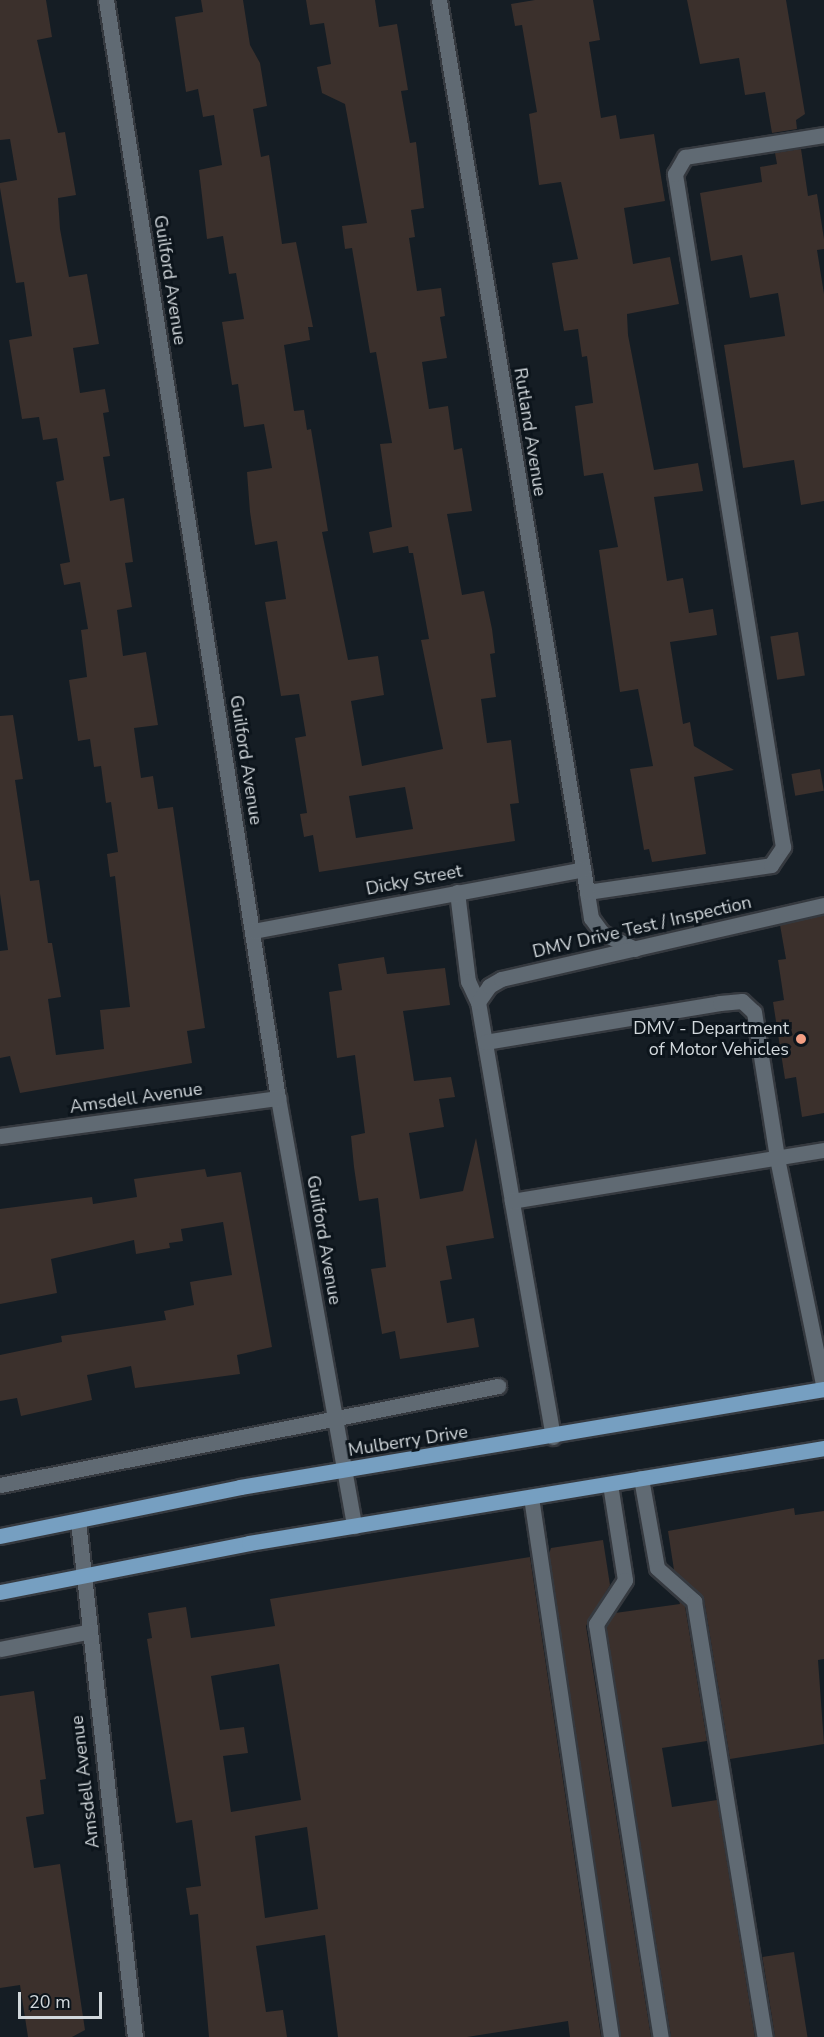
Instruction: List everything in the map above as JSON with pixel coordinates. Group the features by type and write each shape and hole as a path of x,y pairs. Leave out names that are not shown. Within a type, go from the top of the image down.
{"main road":[{"name":"Mulberry Drive","path":"0,1536 346,1470 553,1437 824,1389"},
{"path":"0,1592 354,1526 824,1448"}],"street":[{"name":"Guilford Avenue","path":"106,0 278,1098 346,1470 354,1526"},
{"name":"Rutland Avenue","path":"439,0 591,918 602,933 635,949"},
{"path":"587,892 771,865 783,847 675,174 685,157 824,135"},
{"name":"Dicky Street","path":"253,931 583,869"},
{"path":"457,892 468,981 478,1002 553,1437"},
{"name":"DMV Drive Test / Inspection","path":"478,1002 489,986 501,979 824,905"},
{"path":"485,1042 742,1001 754,1012 777,1158 824,1389"},
{"name":"Amsdell Avenue","path":"0,1136 278,1098"},
{"path":"512,1201 824,1150"},
{"path":"0,1485 498,1386"},
{"path":"641,1478 657,1568 694,1601 765,2037"},
{"path":"610,1484 626,1580 596,1624 661,2037"},
{"path":"531,1497 611,2037"},
{"name":"Amsdell Avenue","path":"78,1521 87,1632 135,2037"},
{"path":"0,1648 87,1632"}],"building":[{"path":"0,0 46,0 52,37 37,40 58,133 65,132 76,195 58,198 60,229 69,277 87,274 99,344 73,348 80,393 105,389 109,412 103,413 110,456 103,457 110,501 124,498 133,562 125,563 132,607 117,610 123,656 146,652 158,725 134,728 141,778 153,776 158,809 173,807 205,1028 187,1031 192,1063 20,1093 10,1056 0,1058 0,951 8,950 0,894 0,716 13,715 23,779 15,780 30,881 39,880 48,943 52,943 61,997 48,999 56,1055 104,1049 100,1010 130,1007 115,876 110,877 107,854 118,852 111,802 106,803 101,766 94,767 90,739 78,741 69,680 87,677 81,630 88,629 80,582 64,585 60,564 70,562 56,482 64,480 57,438 43,440 39,417 22,419 9,340 32,336 24,282 16,283 0,188 0,183 17,180 10,139 0,140"},
{"path":"201,0 243,0 250,45 260,63 267,106 253,109 261,157 269,155 282,244 296,242 313,327 308,327 310,340 284,345 294,411 304,410 307,430 311,429 328,531 322,532 348,660 378,656 384,695 351,701 362,766 443,749 421,640 429,639 413,553 409,553 408,546 373,553 369,532 392,527 380,444 392,443 376,352 370,353 352,248 345,249 342,226 367,223 345,104 322,93 317,67 331,64 324,23 310,25 306,0 375,0 379,27 397,24 408,90 401,91 410,143 416,142 424,208 411,210 415,237 409,238 417,291 441,288 445,316 440,317 447,358 422,362 429,409 448,406 454,450 462,448 472,511 447,514 462,595 484,591 492,629 495,653 490,654 496,697 481,699 487,743 511,740 519,803 510,804 515,841 319,872 313,835 304,837 300,814 307,813 295,738 306,736 299,694 281,696 265,602 286,599 277,541 255,545 250,512 247,472 272,468 264,424 244,427 238,384 232,385 222,322 244,319 236,273 229,274 223,236 207,239 199,170 222,165 214,115 203,117 198,89 186,92 175,17 203,12","holes":["405,787 413,829 356,838 349,796"]},
{"path":"535,0 593,0 600,40 589,42 601,118 616,115 620,139 654,134 665,201 624,208 633,264 670,257 679,304 627,314 628,335 654,470 698,463 703,491 654,497 667,581 683,578 689,613 713,609 717,635 670,642 683,724 690,722 694,746 734,770 694,777 706,854 652,862 649,849 644,850 630,769 653,766 638,689 620,692 599,550 618,547 603,473 584,476 575,406 593,403 587,356 582,357 578,329 564,331 552,263 578,259 561,182 539,185 529,114 537,112 522,25 515,26 511,4"},
{"path":"687,0 786,0 805,114 796,120 797,129 772,133 765,92 745,95 739,58 700,64"},
{"path":"801,149 808,196 817,194 824,239 824,249 817,250 824,294 824,501 801,505 794,460 743,468 724,345 785,336 778,293 750,298 742,255 711,261 700,193 762,182 760,167 777,164 775,153"},
{"path":"798,632 805,675 777,680 770,636"},
{"path":"820,769 824,791 795,796 791,774"},
{"name":"DMV - Department of Motor Vehicles","path":"824,915 824,1113 802,1117 796,1077 785,1079 773,1002 784,1000 778,960 786,959 780,925"},
{"path":"384,957 387,974 445,968 450,1005 403,1011 414,1081 451,1077 455,1097 439,1099 444,1127 409,1133 420,1199 463,1191 476,1138 494,1238 446,1246 452,1279 440,1281 447,1323 474,1318 479,1347 400,1359 395,1331 382,1334 371,1269 386,1267 378,1198 359,1201 351,1136 365,1133 355,1055 337,1058 329,992 342,990 338,964"},
{"path":"205,1169 207,1177 241,1172 272,1347 237,1355 240,1374 135,1388 131,1366 87,1375 92,1400 21,1416 17,1398 0,1401 0,1355 62,1342 61,1336 166,1320 164,1311 194,1305 190,1282 232,1275 223,1222 181,1229 183,1241 169,1243 170,1248 136,1254 134,1240 51,1259 57,1293 0,1304 0,1209 92,1197 93,1204 137,1197 134,1179"},
{"path":"794,1508 795,1515 824,1511 824,1659 818,1660 824,1744 730,1759 704,1599 674,1570 668,1531"},
{"path":"603,1540 610,1585 586,1626 651,2037 621,2037 549,1554 551,1548"},
{"path":"530,1557 601,2037 570,2037 568,2021 467,2037 338,2037 325,1935 256,1946 266,2012 283,2010 287,2037 209,2037 198,1914 190,1915 186,1888 201,1886 192,1820 176,1823 147,1639 152,1638 148,1613 186,1607 191,1638 275,1626 270,1599","holes":["279,1664 301,1800 231,1812 223,1756 248,1753 244,1727 220,1730 211,1676","307,1827 318,1909 265,1918 255,1836"]},
{"path":"679,1601 685,1606 707,1741 662,1748 672,1807 717,1800 755,2037 671,2037 606,1626 615,1613 680,1604"},
{"path":"34,1691 46,1779 40,1780 44,1814 26,1817 34,1868 60,1864 85,2030 72,2037 28,2037 20,1985 0,1988 0,1696"},
{"path":"794,1952 807,2037 775,2037 762,1957"}],"place":[{"name":"DMV - Department of Motor Vehicles","path":"801,1039"}]}
